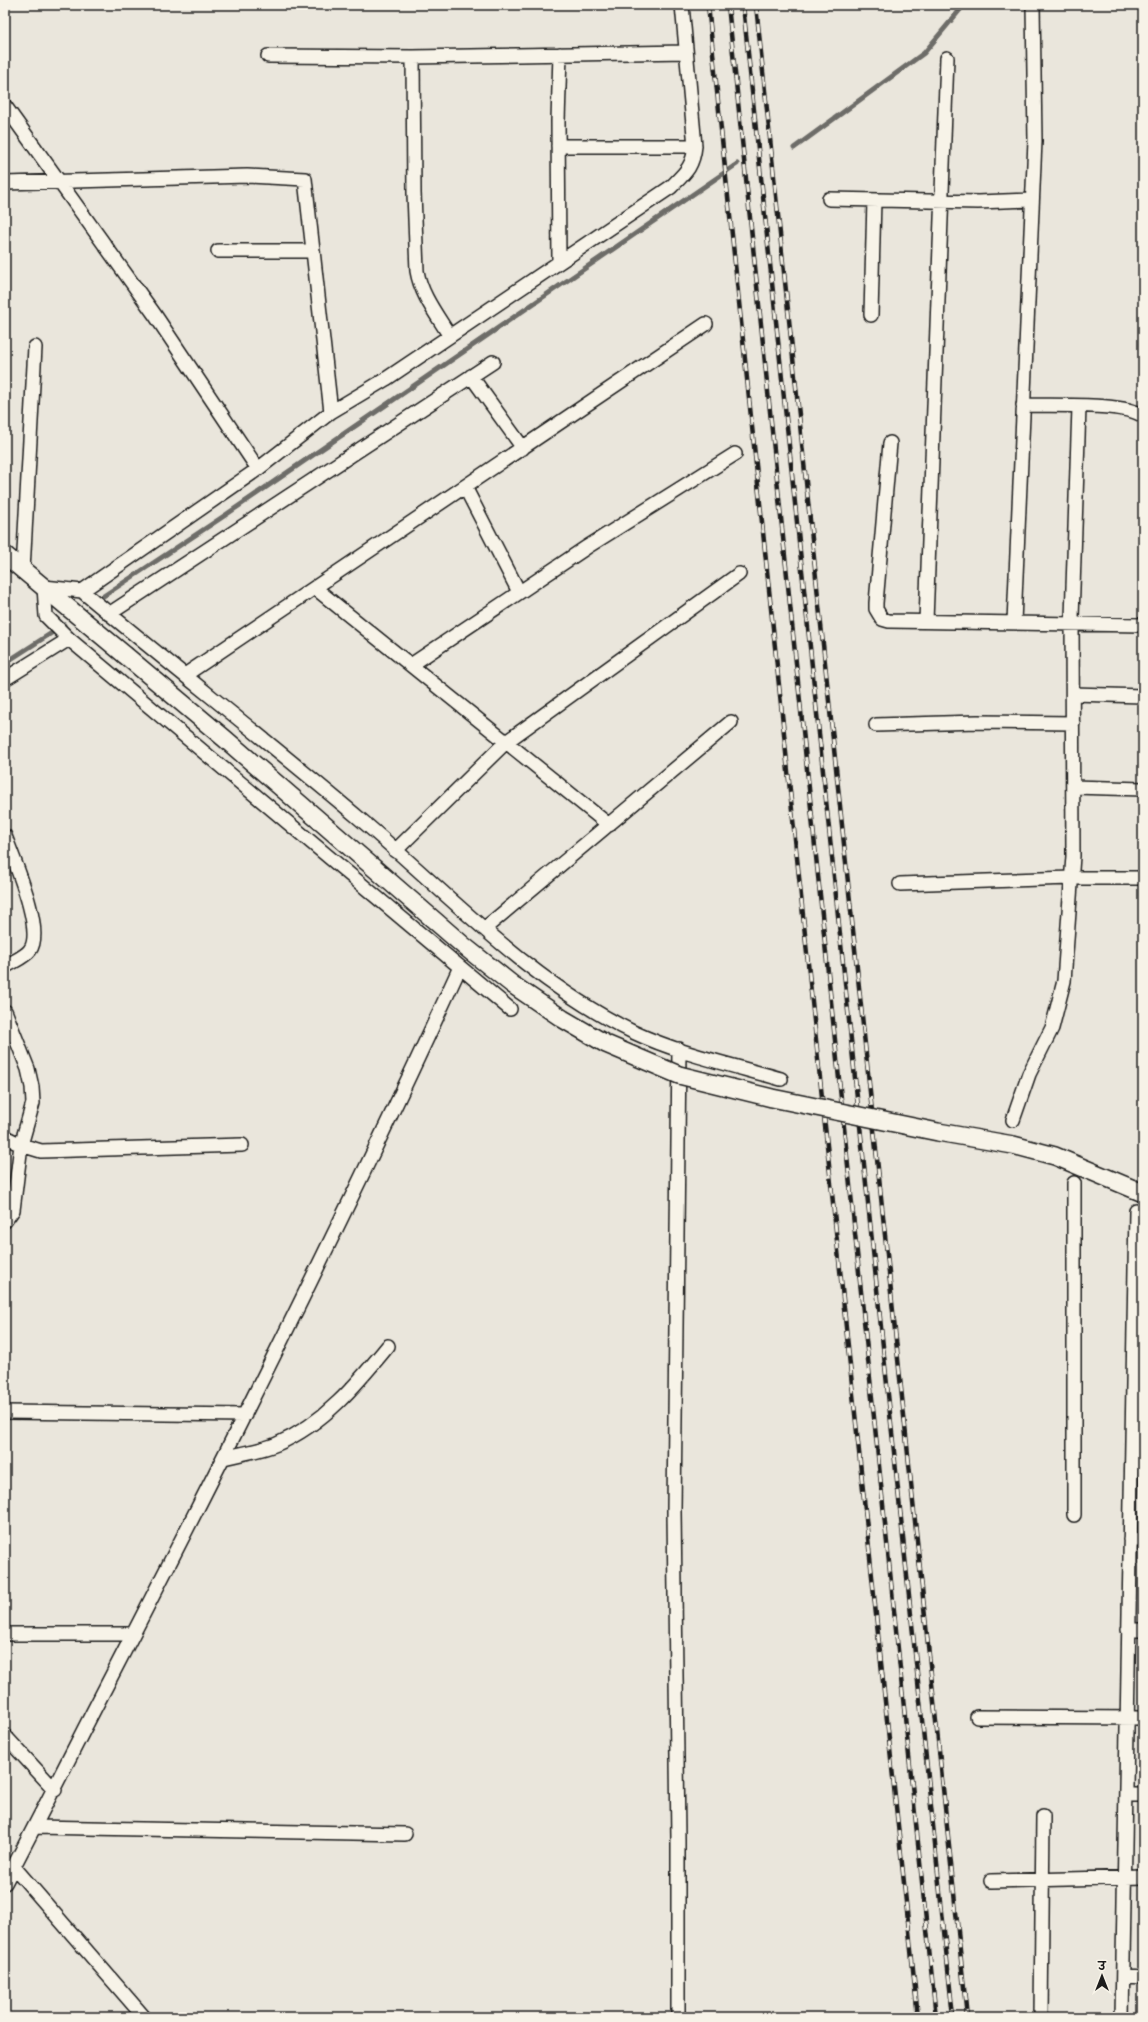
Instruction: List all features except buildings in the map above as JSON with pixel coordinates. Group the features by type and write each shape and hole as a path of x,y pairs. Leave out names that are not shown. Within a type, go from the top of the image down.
{"street":[{"path":"85,594 108,572 258,469 331,412 386,379 449,335 671,187 686,172 694,159 695,146 682,5"},
{"path":"1014,622 1035,141 1033,5"},
{"path":"268,56 413,56 686,52"},
{"path":"559,262 558,146 560,54"},
{"path":"413,56 414,193 417,271 419,283 449,335"},
{"path":"926,621 934,440 936,336 943,201 947,58"},
{"path":"5,106 155,314 258,469"},
{"path":"558,146 695,146"},
{"path":"5,183 58,180 247,176 305,179 331,412"},
{"path":"829,199 943,201 1032,200"},
{"path":"871,315 874,200"},
{"path":"218,251 313,251"},
{"path":"185,675 706,324"},
{"path":"23,570 35,347"},
{"path":"105,610 494,362"},
{"path":"472,376 523,448"},
{"path":"1023,405 1121,408 1138,412 1143,416"},
{"path":"1013,1120 1029,1074 1052,1028 1064,981 1071,878 1073,787 1072,624 1079,407"},
{"path":"890,442 876,609 882,619 889,621 1143,625"},
{"path":"411,665 594,542 735,454"},
{"path":"465,487 520,592"},
{"path":"5,555 224,738 464,946 519,989 563,1019 606,1044 686,1077 772,1098 1013,1146 1055,1156 1143,1193"},
{"path":"395,850 506,742 739,574"},
{"path":"44,587 85,594 362,820 518,958 563,991 633,1032 696,1056 781,1079"},
{"path":"44,587 46,616 66,637 510,1009"},
{"path":"315,588 609,825"},
{"path":"5,679 66,637"},
{"path":"1073,694 1143,696"},
{"path":"484,929 731,722"},
{"path":"876,725 977,722 1073,723"},
{"path":"1073,787 1143,789"},
{"path":"5,836 33,915 34,934 34,943 30,951 5,967"},
{"path":"900,884 1071,878 1143,878"},
{"path":"5,1883 55,1790 133,1634 224,1458 460,967"},
{"path":"5,1012 28,1069 32,1087 32,1103 21,1146 12,1210 5,1221"},
{"path":"678,2017 678,1839 674,1511 679,1049"},
{"path":"5,1137 21,1146 41,1151 242,1145"},
{"path":"1074,1183 1074,1515"},
{"path":"1122,2017 1124,1976 1128,1630 1136,1211"},
{"path":"224,1458 276,1444 303,1430 352,1390 388,1346"},
{"path":"5,1412 245,1415"},
{"path":"1130,1540 1143,1540"},
{"path":"1128,1630 1143,1630"},
{"path":"5,1634 133,1634"},
{"path":"977,1717 1143,1718"},
{"path":"5,1736 55,1790"},
{"path":"1126,1795 1143,1795"},
{"path":"1041,2017 1043,1816"},
{"path":"35,1827 405,1834"},
{"path":"14,1867 144,2017"},
{"path":"991,1880 1143,1877"},
{"path":"1124,1976 1143,1977"}],"waterway":[{"path":"794,148 924,53 964,5"},
{"path":"96,601 227,514 737,164"},
{"path":"5,663 64,625"}],"railway":[{"path":"708,5 918,2017"},
{"path":"728,5 936,2017"},
{"path":"743,5 953,2017"},
{"path":"756,5 967,2017"}]}
